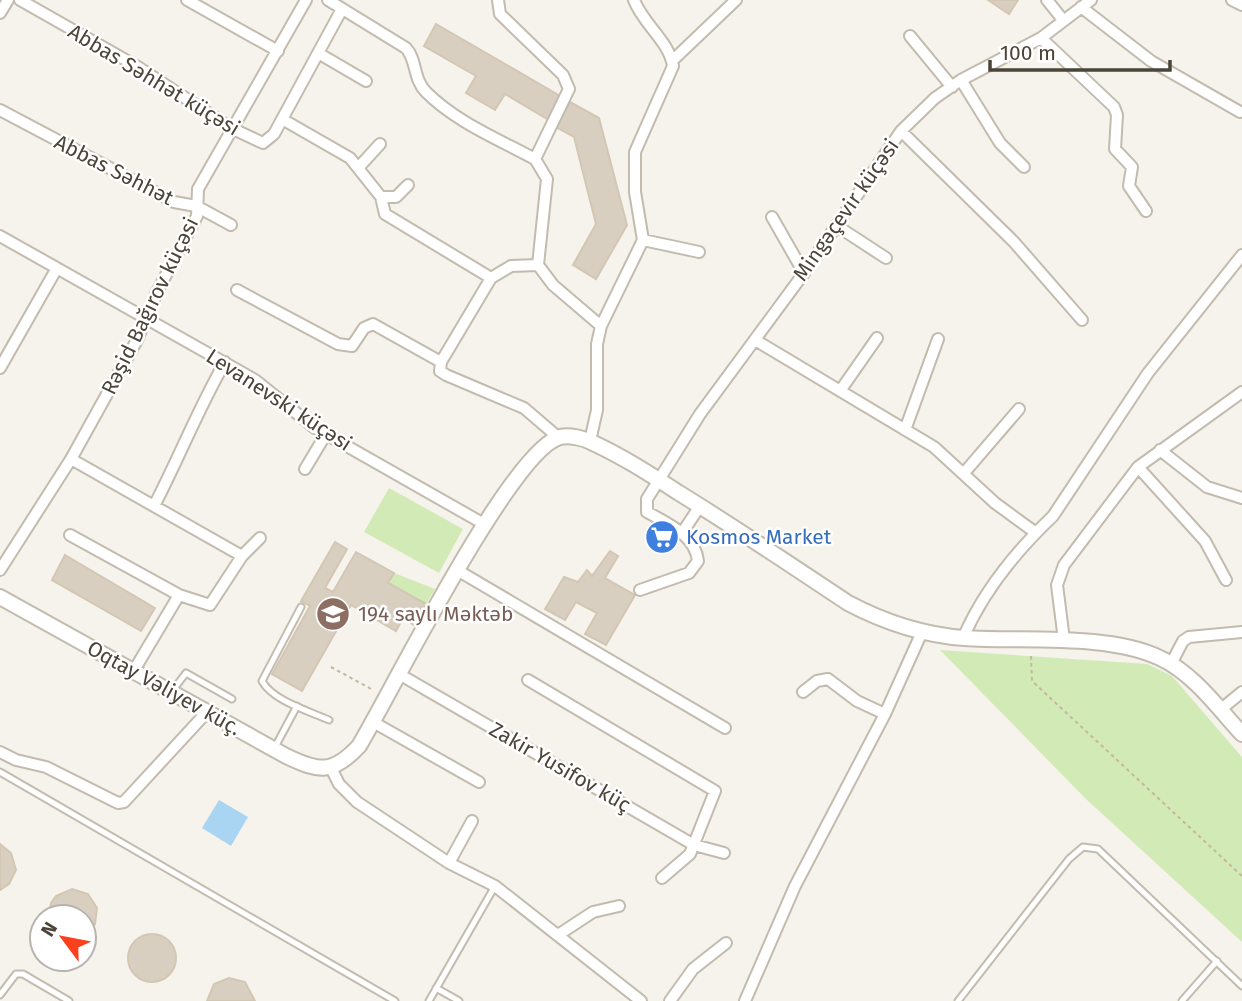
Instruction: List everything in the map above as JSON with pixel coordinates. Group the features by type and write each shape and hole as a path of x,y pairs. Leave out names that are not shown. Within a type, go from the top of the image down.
{"street":[{"path":"0,13 8,0"},
{"name":"Abbas Səhhət küçəsi","path":"20,0 138,67 231,128 263,143 270,139 282,119 342,9"},
{"path":"187,0 278,51"},
{"path":"328,0 406,48 411,53 416,78 426,92 474,127 535,159 547,179 538,265 553,285 601,326"},
{"path":"498,0 503,18 563,75 569,89 535,159"},
{"path":"590,441 597,418 597,344 601,326 643,240 635,192 635,152 672,72 672,61 642,18 634,0"},
{"path":"672,61 736,0"},
{"path":"1046,0 1063,20"},
{"name":"Mingəçevir küçəsi","path":"682,533 648,512 647,499 700,414 804,273 901,131 921,110 956,83 1041,38 1091,0"},
{"path":"1232,0 1242,5"},
{"name":"Rəşid Bağırov küçəsi","path":"0,570 71,459 146,318 194,224 198,189 278,51 300,2"},
{"path":"1081,7 1151,61 1240,112"},
{"path":"910,36 956,83 1000,143 1024,167"},
{"path":"1041,38 1114,107 1115,149 1132,167 1129,186 1146,211"},
{"path":"318,53 366,81"},
{"name":"Abbas Səhhət","path":"0,110 174,202 196,206 231,225"},
{"path":"282,119 334,146 350,158 381,197 385,214 491,278"},
{"path":"901,131 1014,242 1082,320"},
{"path":"358,169 380,144"},
{"path":"381,197 396,197 408,186"},
{"path":"772,217 804,273"},
{"path":"837,226 886,258"},
{"name":"Levanevski küçəsi","path":"0,236 225,362 255,380 326,434 484,524"},
{"path":"643,240 699,252"},
{"path":"964,638 974,613 988,592 1053,516 1148,373 1242,255"},
{"path":"538,265 511,266 491,278 441,362 440,371 524,408 559,438 590,441 658,480 848,603 877,618 922,632 964,638 1063,640 1141,651 1171,664 1242,733"},
{"path":"0,368 57,268"},
{"path":"237,290 338,344 352,346 364,328 373,324 441,362"},
{"path":"840,391 877,338"},
{"path":"905,430 938,339"},
{"path":"755,340 947,457 995,503 1036,533"},
{"path":"154,506 188,440 201,404 225,362"},
{"path":"1063,640 1058,576 1138,467 1242,392"},
{"path":"964,473 1019,409"},
{"path":"305,469 326,434"},
{"path":"559,438 529,463 484,524 359,746 340,764 331,768 348,795 449,863 495,886 642,1001"},
{"path":"1160,450 1207,487 1242,498"},
{"path":"71,459 242,556"},
{"path":"1138,467 1205,541 1226,580"},
{"path":"640,590 694,570 696,551 682,533 700,506"},
{"path":"70,535 179,595 210,605 242,556 260,538"},
{"path":"457,570 725,728"},
{"path":"133,672 179,595"},
{"name":"Oqtay Vəliyev küç.","path":"0,597 273,750 305,765 331,768"},
{"path":"745,1001 794,886 885,714 922,632"},
{"path":"1171,664 1183,641 1189,637 1242,632"},
{"name":"Zakir Yusifov küç","path":"399,674 694,845 724,853"},
{"path":"803,692 817,681 828,679 857,701 885,714"},
{"path":"528,680 715,791 694,845 684,860 662,878"},
{"path":"1220,710 1242,692"},
{"path":"0,752 16,760 46,767 118,803 124,802 207,712"},
{"path":"373,722 479,782"},
{"path":"449,863 472,821"},
{"path":"558,935 593,912 619,906"},
{"path":"670,1001 693,969 726,943"}],"lane":[{"path":"301,607 262,681 265,687 297,706 329,720"},
{"path":"171,692 186,673 232,699"},
{"path":"273,750 297,706"},
{"path":"0,772 395,1001"},
{"path":"958,1001 1069,859 1083,847 1098,849 1242,986"},
{"path":"429,1001 495,886"},
{"path":"1182,1001 1217,961"},
{"path":"0,995 16,974 23,974 69,1001"},
{"path":"436,988 458,1001"}],"path":[{"path":"1031,656 1032,681 1242,876"},
{"path":"331,667 386,698"}],"green space":[{"path":"389,488 463,529 439,573 364,532"},
{"path":"394,573 435,589 426,604 388,583"},
{"path":"940,650 1147,664 1172,676 1242,757 1242,942 1086,799"}],"water":[{"path":"219,800 248,817 231,846 202,828"}],"building":[{"path":"988,0 1018,0 1009,14"},
{"path":"436,24 562,97 549,120 505,94 495,110 466,93 476,76 424,46"},
{"path":"570,102 599,118 627,225 596,279 573,265 596,224 574,137 556,127"},
{"path":"335,542 347,549 325,588 333,592 356,552 394,573 388,583 426,604 414,625 403,618 396,631 351,605 302,691 272,674 310,606 301,601"},
{"path":"610,551 618,556 605,578 635,595 606,645 585,634 597,613 576,602 565,620 545,609 564,577 578,582 587,570 592,576"},
{"path":"65,555 155,608 141,631 52,580"},
{"path":"0,844 11,853 16,870 9,884 0,890"},
{"path":"72,889 88,894 94,903 51,903 56,896"},
{"path":"152,934 169,941 176,958 169,975 152,982 135,975 128,958 135,941"},
{"path":"229,978 245,982 255,1001 207,1001 214,984"}],"place":[{"name":"Kosmos Market","path":"662,537"},
{"name":"194 saylı Məktəb","path":"333,614"}]}
